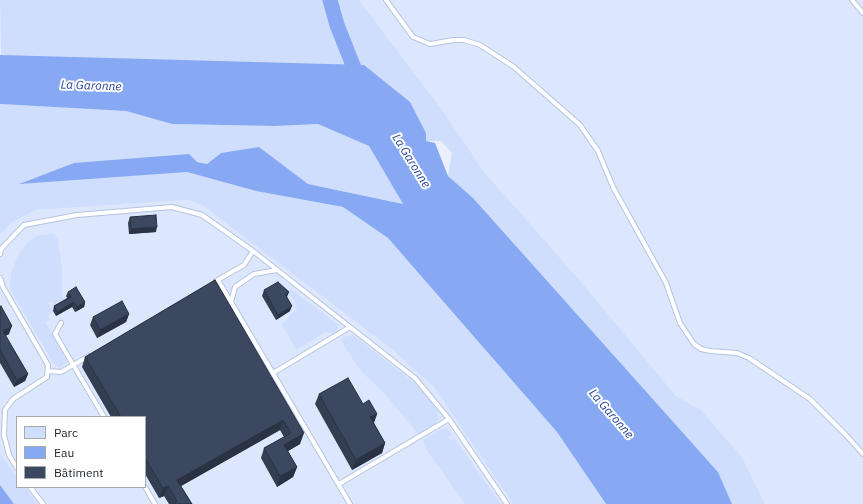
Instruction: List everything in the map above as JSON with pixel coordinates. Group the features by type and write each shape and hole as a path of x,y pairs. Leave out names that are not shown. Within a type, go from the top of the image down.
{"lane":[{"path":"386,0 413,36 430,44 464,40 480,45 514,67 580,125 598,151 613,186 666,283 680,323 694,344 701,349 737,353 749,358 810,399 863,454"},
{"path":"852,0 863,13"},
{"path":"0,254 1,249 24,225 77,216 172,208 202,215 253,251 416,378 449,420 507,504"},
{"path":"211,284 244,265 253,251"},
{"path":"231,302 235,287 254,274 277,270"},
{"path":"0,278 3,287 48,366 47,377 13,399 5,410 4,435 9,455 16,466"},
{"path":"218,280 350,504"},
{"path":"61,323 55,334 103,416"},
{"path":"273,374 350,327"},
{"path":"48,371 61,372 92,354"},
{"path":"339,484 449,420"},
{"path":"31,488 43,504"},
{"path":"146,488 155,504"}],"shaded area":[{"path":"359,0 863,0 863,504 765,504 742,457 701,410 676,396 577,277 485,173 440,107"},
{"path":"187,200 202,205 389,347 434,387 513,504 38,504 26,488 146,488 146,416 16,416 16,476 0,454 0,235 12,222 36,210"}],"green space":[{"path":"0,0 359,0 440,107 485,173 577,277 676,396 701,410 742,457 765,504 732,504 718,472 473,198 448,176 452,153 441,141 426,141 1,55"},
{"path":"0,104 126,111 172,124 275,126 318,124 369,146 403,204 308,184 259,148 221,153 207,164 197,162 74,163 21,183 187,172 256,191 343,207 388,238 557,432 606,504 513,504 434,387 389,347 202,205 187,200 36,210 12,222 0,235"},
{"path":"54,234 58,240 62,269 62,296 66,303 57,308 52,301 48,303 53,312 48,315 50,320 45,322 67,362 60,368 54,364 10,289 11,274 17,257 28,242 38,235"},
{"path":"286,290 292,290 338,325 338,331 333,334 325,332 296,350 282,324 297,309 295,302"},
{"path":"353,335 412,381 428,398 438,412 438,420 435,425 419,435 385,394 361,371 344,346 341,340 344,337"},
{"path":"447,428 452,434 448,437 450,441 454,438 501,504 465,504 425,447 423,440 441,429"},
{"path":"0,454 16,476 16,488 26,488 38,504 14,504 0,485"}],"water":[{"name":"La Garonne","path":"0,55 364,65 410,102 426,133 426,141 435,143 448,176 473,198 718,472 732,504 606,504 557,432 388,238 343,207 256,191 187,172 19,184 74,163 189,154 197,162 207,164 221,153 259,147 308,184 403,204 369,146 318,124 275,126 172,124 126,111 0,104"},
{"path":"0,485 14,504 0,504"}],"building":[{"path":"156,215 157,227 131,229 130,217"},
{"path":"215,280 304,433 284,445 297,467 280,476 264,448 291,433 283,420 177,480 192,504 176,504 175,503 177,501 168,486 163,488 146,460 146,416 120,416 85,357"},
{"path":"278,282 289,292 285,294 292,306 278,315 264,290"},
{"path":"76,287 85,302 77,307 74,302 57,312 54,306 71,297 68,292"},
{"path":"122,301 129,314 100,330 93,317"},
{"path":"1,306 12,326 3,331 28,374 17,380 0,350"},
{"path":"348,378 363,404 369,400 377,414 370,417 385,443 356,460 319,394"}],"waterway":[{"path":"330,0 337,25 360,83"}]}
